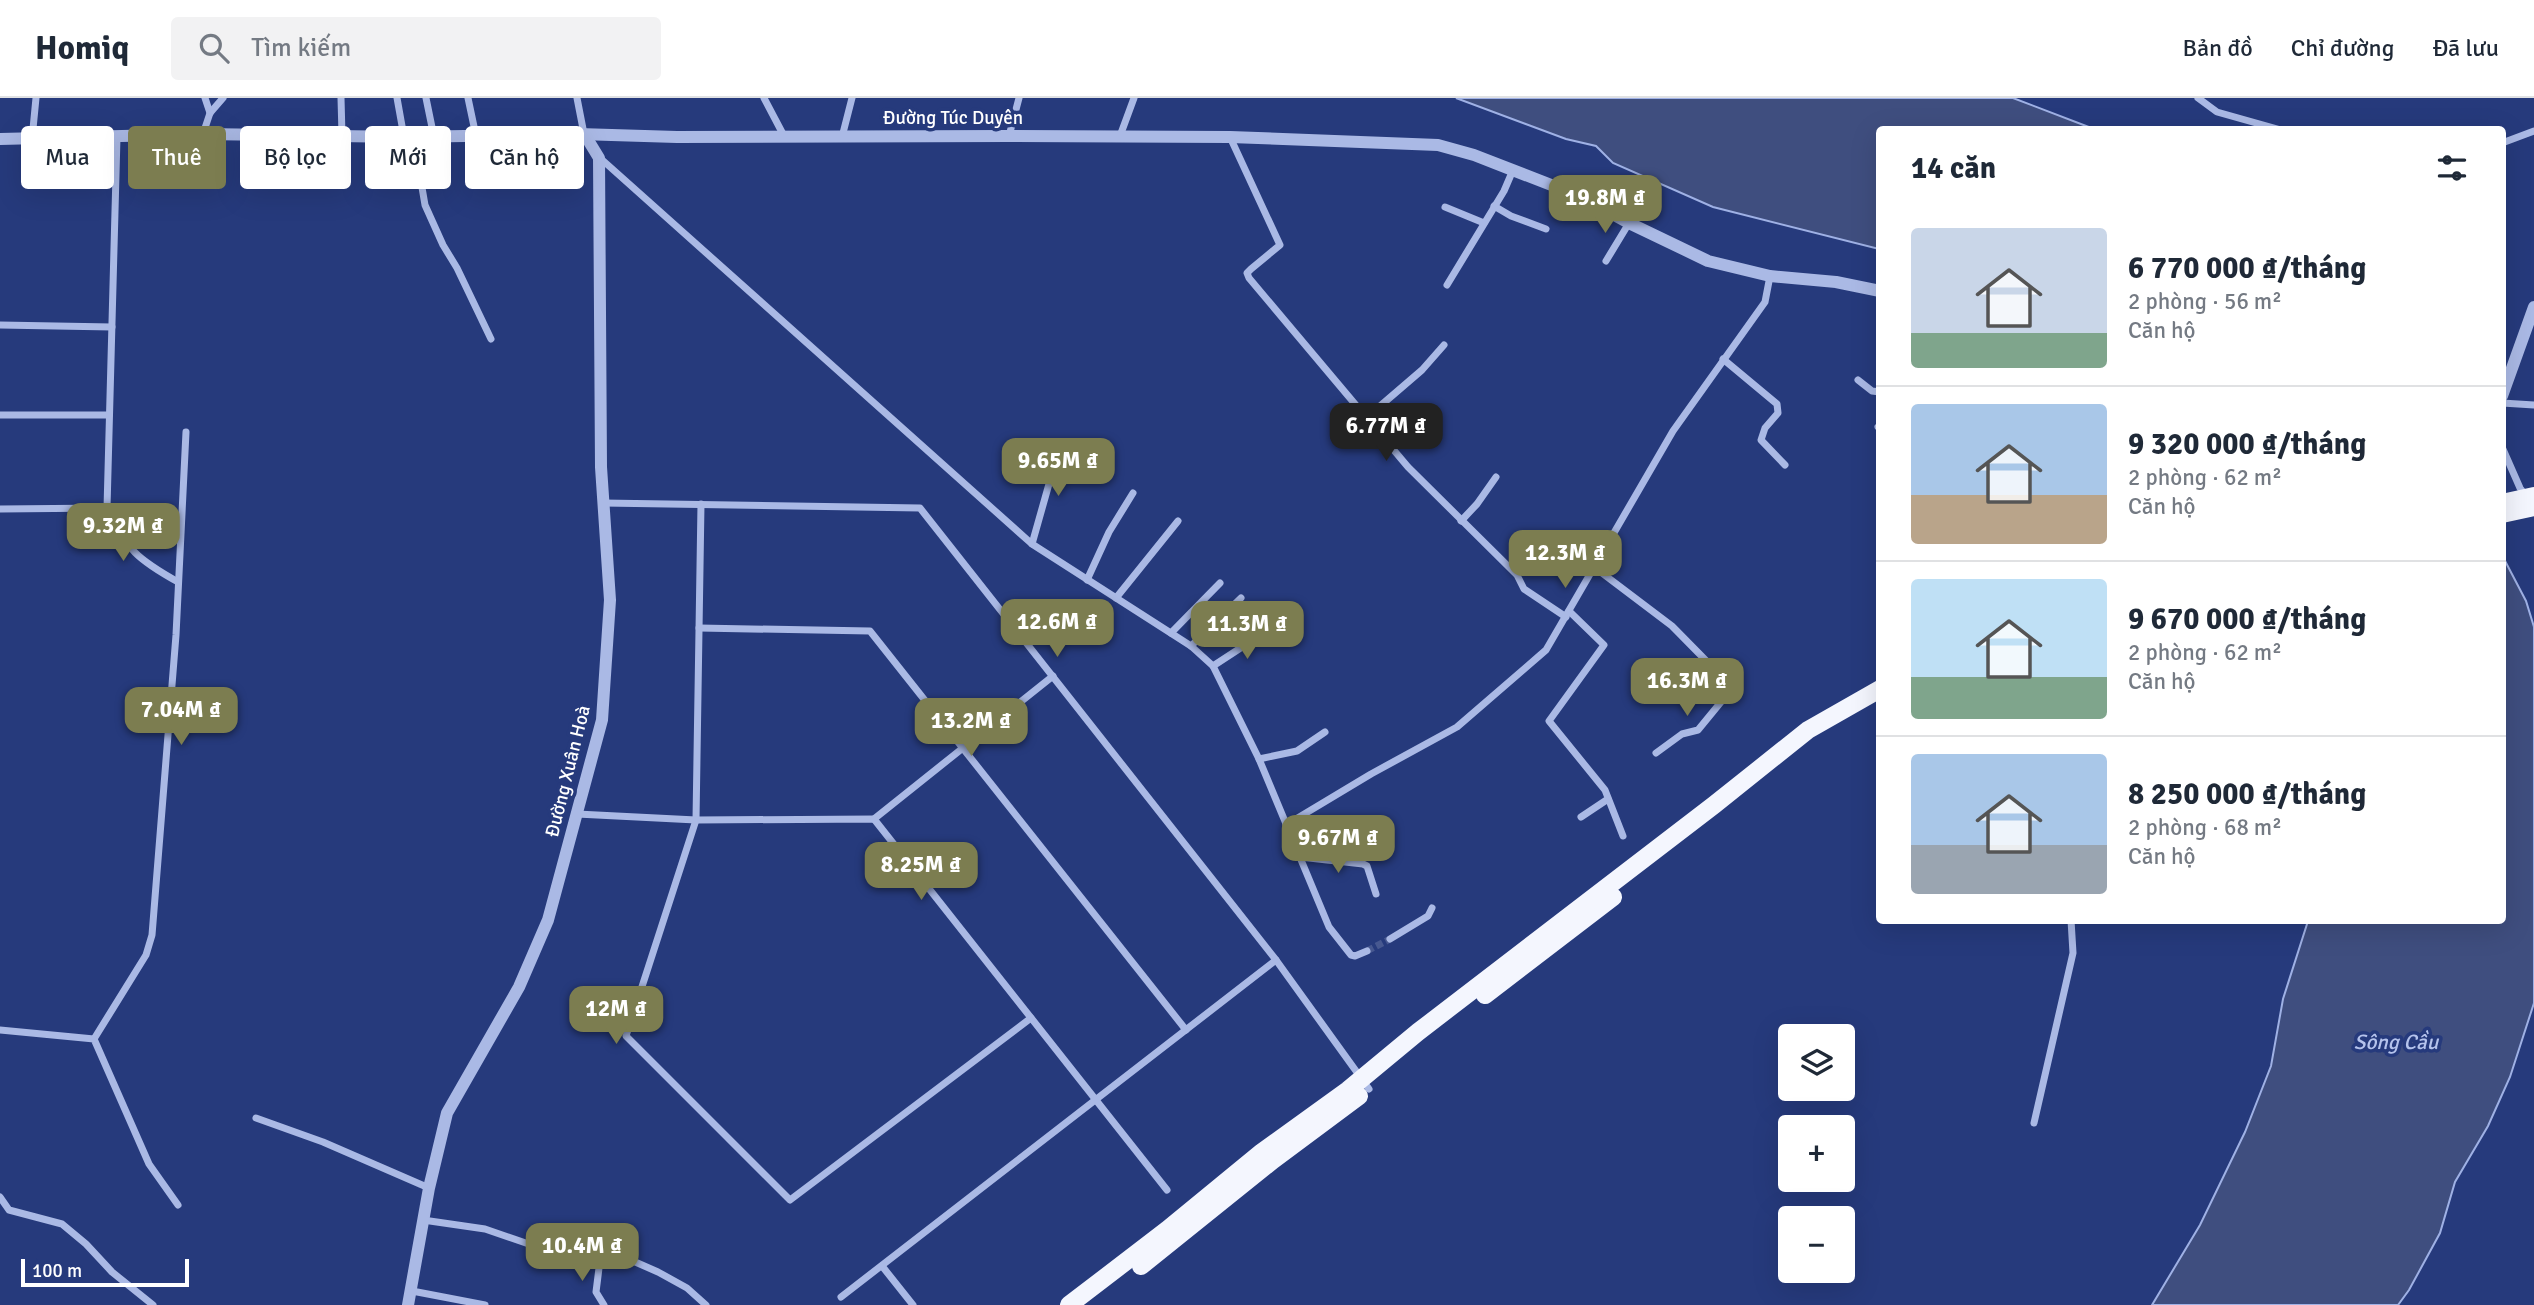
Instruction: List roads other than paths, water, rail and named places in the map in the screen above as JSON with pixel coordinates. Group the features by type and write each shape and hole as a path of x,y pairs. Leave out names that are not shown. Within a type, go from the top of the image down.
{"highway":[{"path":"2506,502 2534,496"},
{"path":"2506,513 2534,505"},
{"path":"1087,1305 1174,1240 1273,1160 1365,1084 1418,1032 1808,730 1876,691"},
{"path":"1069,1305 1167,1230 1262,1152 1365,1084 1471,1006 1816,738 1876,703"}],"street":[{"path":"33,126 36,98"},
{"path":"205,98 210,113"},
{"path":"206,126 210,113 223,98"},
{"path":"341,98 342,126"},
{"path":"397,98 406,126"},
{"path":"426,98 432,126"},
{"path":"468,98 474,126"},
{"path":"577,98 582,126"},
{"path":"764,98 784,137"},
{"path":"842,137 852,98"},
{"path":"1009,136 1019,98"},
{"path":"1120,136 1134,98"},
{"path":"2198,98 2217,112 2267,126"},
{"path":"2506,142 2534,131"},
{"path":"584,135 599,158 1032,544 1191,646 1213,666 1259,759 1332,932 1351,955 1367,951"},
{"name":"Đường Túc Duyên","path":"584,135 1230,137 1438,145 1453,148 1577,195 1708,261 1770,276 1836,282 1876,290"},
{"name":"Đường Túc Duyên","path":"114,137 128,137"},
{"path":"117,137 107,508 130,550 145,564 178,582"},
{"path":"1230,137 1280,245 1247,273 1249,278 1365,419 1408,467 1517,575 1524,589 1568,614 1604,645 1549,721 1601,784 1623,836"},
{"name":"Đường Túc Duyên","path":"0,139 21,139"},
{"name":"Đường Xuân Hoà","path":"408,1305 429,1188 447,1113 519,987 548,920 602,720 610,600 601,467 599,158"},
{"path":"1447,285 1504,191 1513,170"},
{"path":"422,189 425,205 443,245 491,339"},
{"path":"1494,206 1511,216 1546,229"},
{"path":"1444,207 1484,223"},
{"path":"1606,261 1629,223"},
{"path":"1286,825 1464,723 1546,650 1673,430 1765,302 1770,276"},
{"path":"2506,385 2534,307"},
{"path":"0,325 112,327"},
{"path":"1365,419 1422,370 1444,345"},
{"path":"1723,359 1777,404 1778,413 1765,428 1761,440 1785,465"},
{"path":"1858,380 1876,392"},
{"path":"2506,402 2534,405"},
{"path":"0,415 109,415"},
{"path":"94,1039 146,955 152,935 178,582 186,432"},
{"path":"1032,544 1060,445"},
{"path":"2506,457 2519,488 2534,505"},
{"path":"1461,520 1477,504 1496,477"},
{"path":"1087,580 1110,532 1133,493"},
{"path":"603,503 920,508 1276,960 1365,1084"},
{"path":"701,504 696,820 626,1036 790,1200 1031,1018"},
{"path":"0,509 107,508"},
{"path":"1116,598 1178,521"},
{"path":"1594,567 1672,625 1731,686 1730,691 1698,730 1686,732 1656,753"},
{"path":"1171,634 1220,583"},
{"path":"1191,646 1241,598"},
{"path":"699,628 870,631 1186,1030"},
{"path":"1213,666 1265,632"},
{"path":"577,814 696,820 874,819 1053,676"},
{"path":"1259,759 1301,750 1325,732"},
{"path":"1581,817 1608,799"},
{"path":"874,819 1167,1191"},
{"path":"1300,857 1363,864 1367,866 1377,894"},
{"path":"1390,939 1428,916 1432,908"},
{"path":"2034,1123 2073,953 2071,924"},
{"path":"841,1297 1276,960"},
{"path":"0,1030 94,1039"},
{"path":"94,1039 149,1164 178,1205"},
{"path":"256,1118 323,1142 429,1188"},
{"path":"0,1197 9,1210 62,1224 112,1272 153,1305"},
{"path":"424,1220 485,1229 552,1252 617,1254 687,1288 706,1305"},
{"path":"601,1252 596,1292 604,1305"},
{"path":"882,1266 913,1305"},
{"path":"412,1291 485,1305"}],"water":[{"path":"1456,98 2013,98 2086,126 1876,126 1876,248 1713,207 1613,163 1596,146 1566,139"},
{"name":"Sông Cầu","path":"2506,563 2526,601 2534,627 2534,1003 2510,1077 2488,1126 2455,1182 2440,1233 2398,1305 2152,1305 2200,1225 2245,1132 2271,1066 2283,999 2307,924 2506,924"}],"tunnel":[{"path":"1367,951 1390,939"}]}
